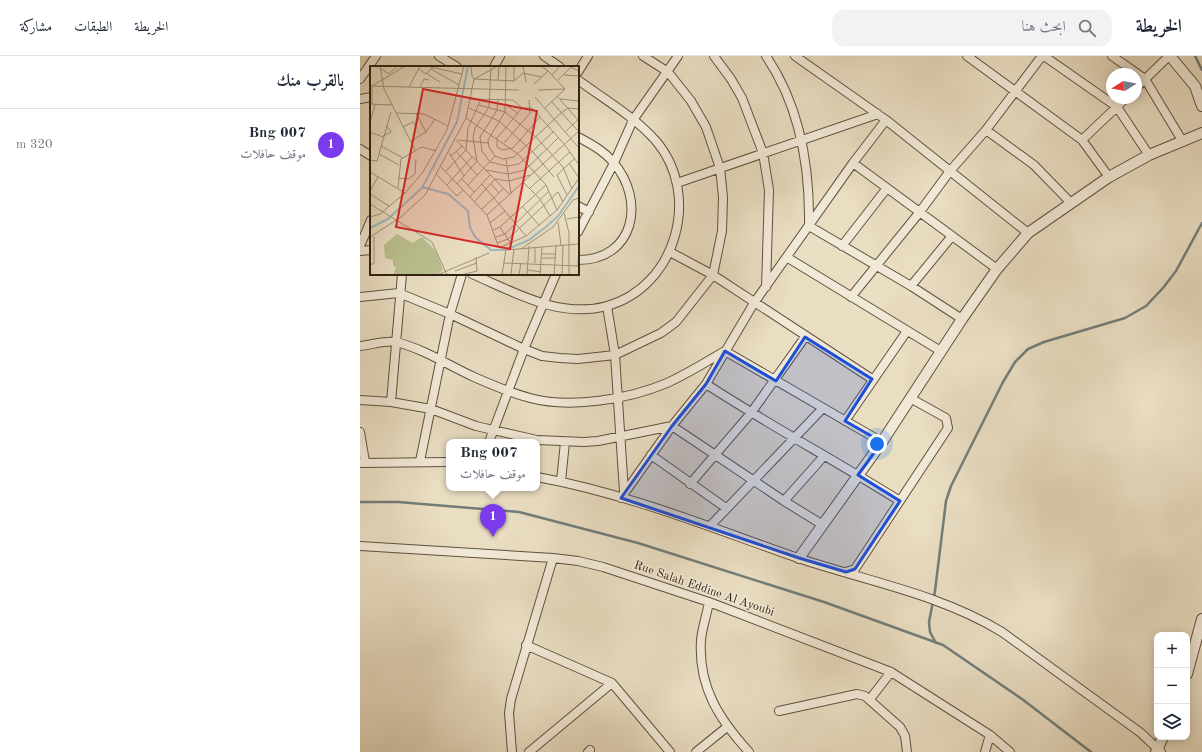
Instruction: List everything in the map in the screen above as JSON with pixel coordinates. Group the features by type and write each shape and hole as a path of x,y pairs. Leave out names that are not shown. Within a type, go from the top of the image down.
{"street":[{"path":"360,79 376,56"},
{"path":"440,56 455,66"},
{"path":"495,66 500,56"},
{"path":"544,56 559,66"},
{"path":"579,70 588,56"},
{"path":"360,297 399,293 450,314 524,349 542,356 560,358 578,359 615,355 661,333 676,322 713,276 722,231 723,198 720,168 706,127 692,101 668,72 643,56"},
{"path":"579,230 614,163 633,120 678,56"},
{"path":"714,56 731,79 742,98 763,153 769,190 766,288"},
{"path":"766,56 791,107 802,141 808,171 809,226"},
{"path":"795,56 886,120 1028,233"},
{"path":"967,56 1082,140 1109,177"},
{"path":"851,297 875,265 919,213 950,171 986,130 1043,56 1117,107 1149,156"},
{"path":"1112,56 1145,79 1182,142"},
{"path":"1142,82 1169,56 1199,85 1202,106"},
{"path":"474,275 542,304 567,308 607,306 626,298 643,286 656,273 670,252 680,217 680,200 677,183 669,162 656,142 633,120 579,81"},
{"path":"360,99 370,97"},
{"path":"1082,140 1120,104"},
{"path":"677,183 878,114"},
{"path":"623,495 672,426 706,384 754,303 788,258 853,163 886,120"},
{"path":"986,130 1034,166 1070,202"},
{"path":"799,558 882,442 939,350 997,269 1028,233 1070,202 1109,177 1149,156 1202,133"},
{"path":"579,138 605,153 614,163 627,185 633,201 632,219 626,236 615,248 599,257 579,260"},
{"path":"360,149 370,155"},
{"path":"853,163 997,269"},
{"path":"842,246 887,188"},
{"path":"579,207 588,212"},
{"path":"360,246 370,222"},
{"path":"809,226 911,286 962,319"},
{"path":"911,286 952,236"},
{"path":"360,251 370,250"},
{"path":"670,252 713,276 872,380"},
{"path":"788,258 939,350"},
{"path":"392,402 395,342 402,275"},
{"path":"420,461 450,314 462,275"},
{"path":"491,439 524,349 556,275"},
{"path":"607,306 615,355 623,495"},
{"path":"844,421 907,331"},
{"path":"690,484 751,413 776,381 806,337"},
{"path":"360,346 395,342 441,359 473,376 509,391 531,399 553,402 596,401 617,398 668,382 725,351"},
{"path":"725,351 882,442"},
{"path":"706,384 751,413 794,437 900,501"},
{"path":"846,572 855,569 948,428 946,418 910,398"},
{"path":"360,400 392,402 431,409 493,431 532,439"},
{"path":"710,526 823,408"},
{"path":"540,440 584,442 620,438 672,426 716,454 753,481 823,525"},
{"path":"360,432 362,463 420,461 446,462"},
{"path":"560,481 564,442"},
{"path":"651,455 726,508"},
{"path":"784,501 824,456"},
{"path":"540,478 623,495 799,558 944,604 980,619 1002,632 1141,733 1158,751 1162,740"},
{"name":"Rue Salah Eddine Al Ayoubi","path":"360,546 553,558 603,567 709,602 891,672 990,735 1010,752"},
{"path":"512,752 509,713 511,699 553,558"},
{"path":"709,602 701,640 702,666 706,686 727,727 749,752"},
{"path":"1189,668 1202,619"},
{"path":"526,645 612,683 670,752"},
{"path":"870,699 891,672"},
{"path":"529,752 612,683"},
{"path":"779,711 857,694 870,699 900,727 905,736 907,752"},
{"path":"696,752 727,727"},
{"path":"985,752 990,735"}],"highlighted area":[{"path":"805,337 872,379 845,421 882,442 858,475 900,501 855,569 846,572 799,558 621,498 672,426 706,384 725,351 776,381"}],"waterway":[{"path":"1195,56 1202,70"},
{"path":"936,643 930,632 929,622 935,591 946,501 951,486 1003,382 1015,362 1028,349 1044,342 1125,318 1146,306 1176,271 1202,223"},
{"path":"360,502 398,502 519,512 638,543 824,602 943,645 1022,699 1091,752"}],"place":[{"name":"Bng 007","path":"493,537"}]}
